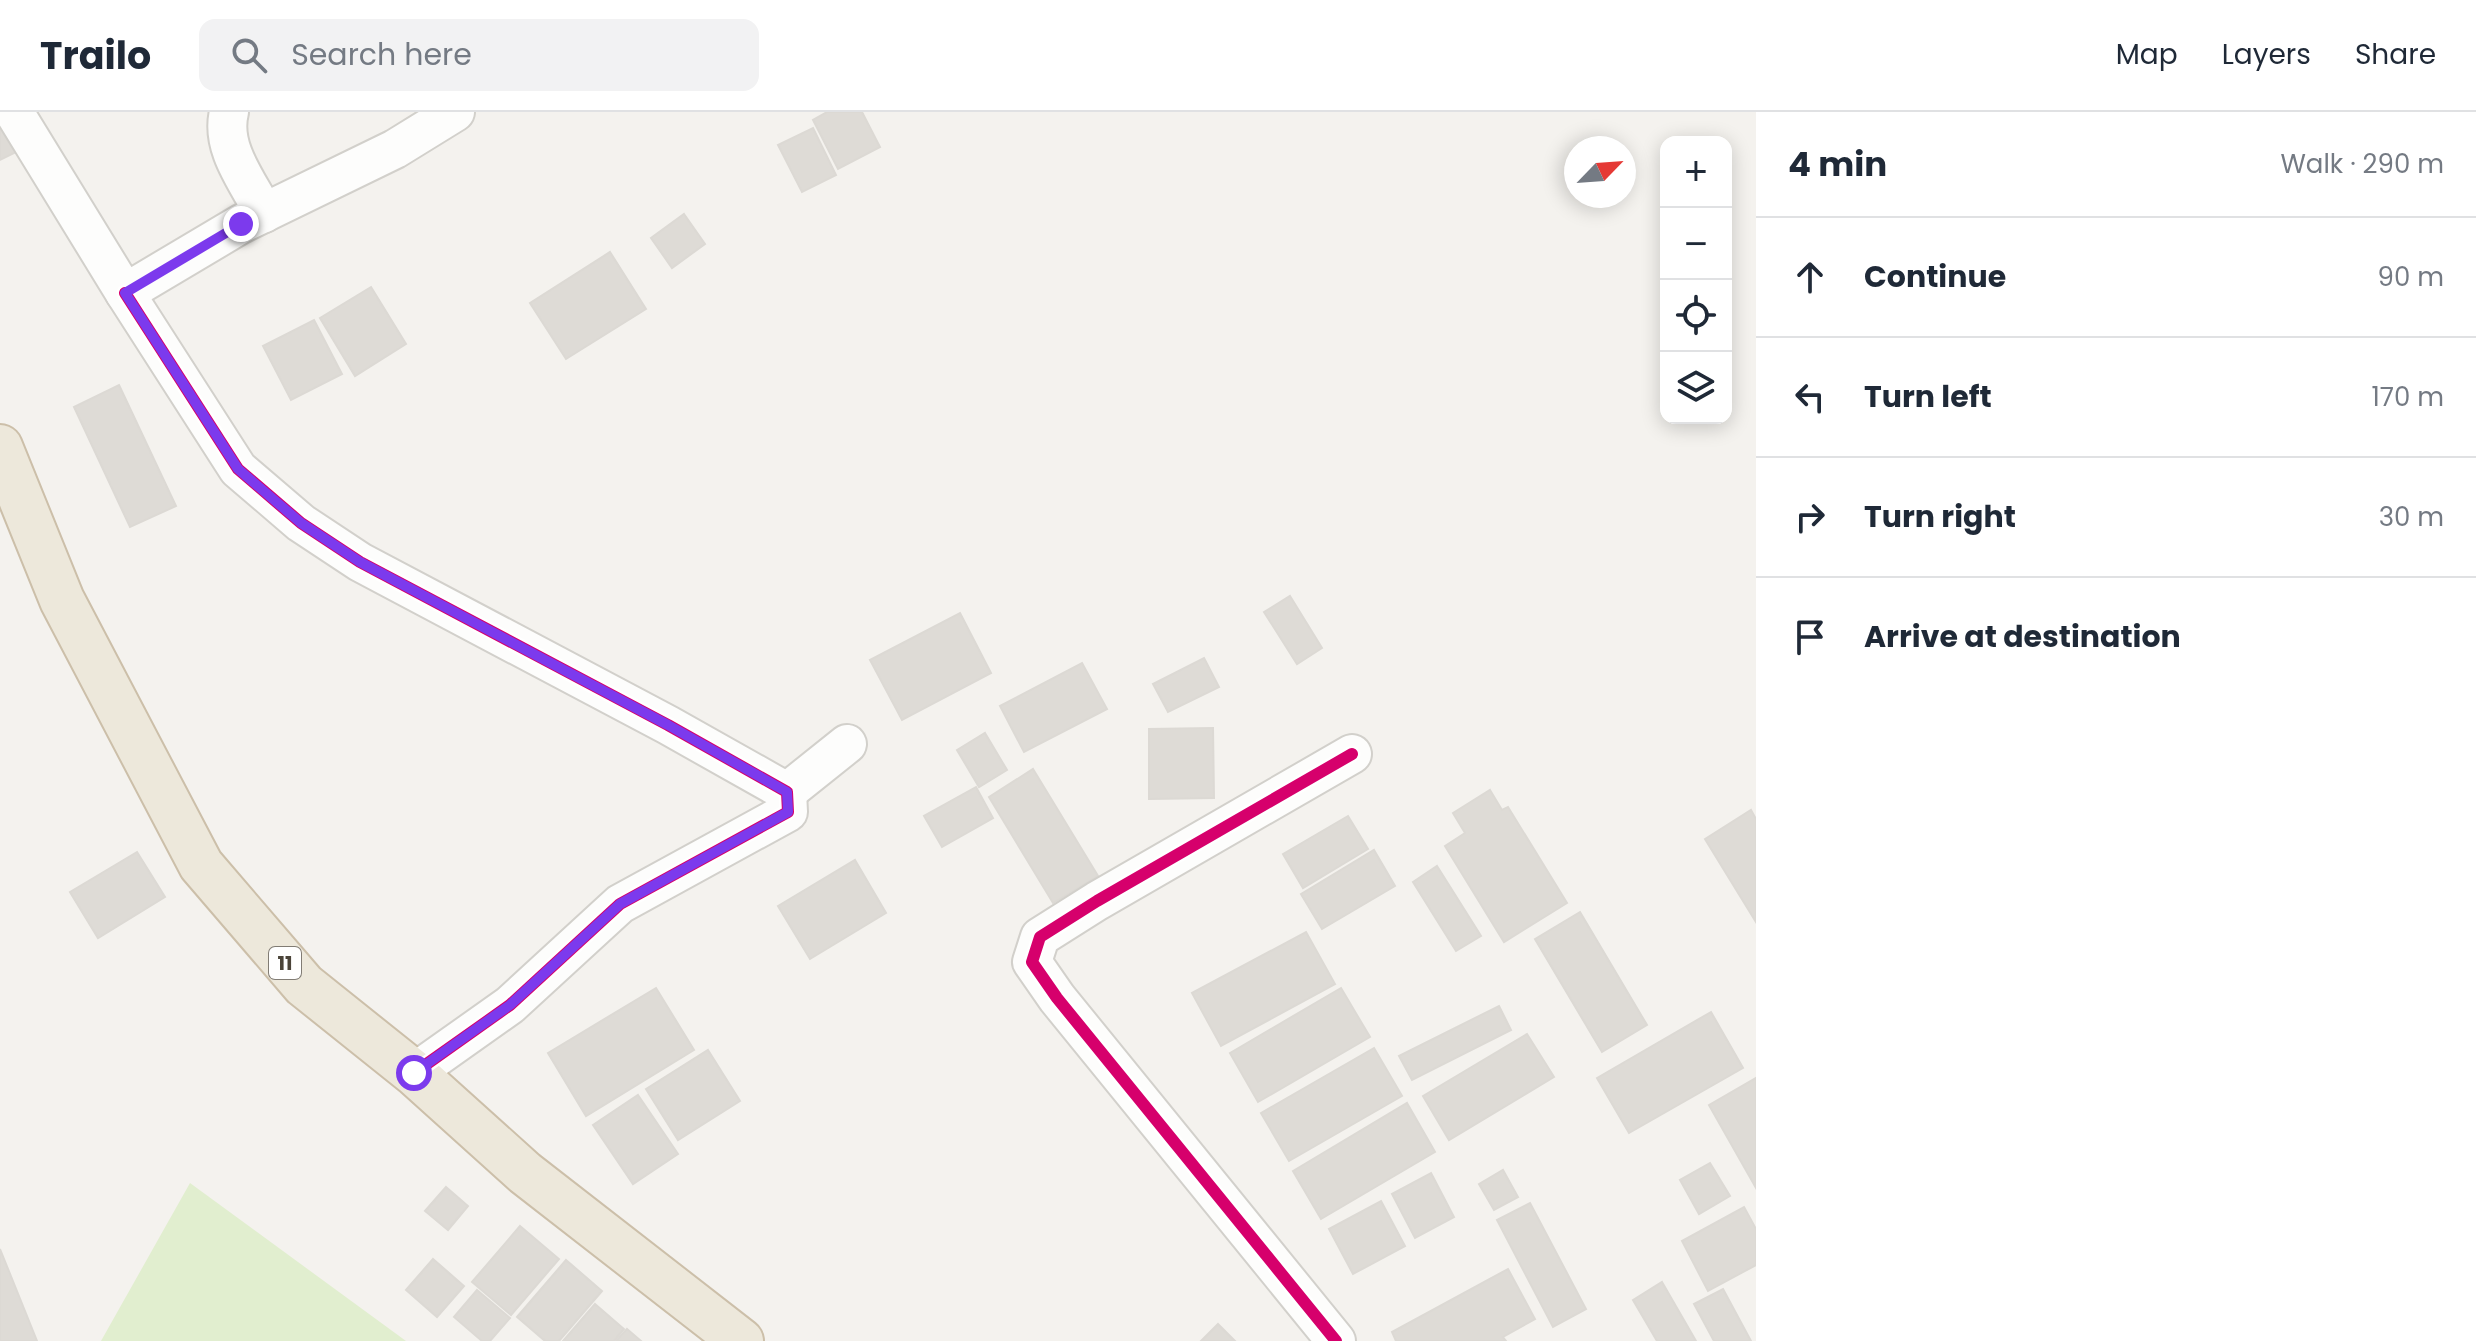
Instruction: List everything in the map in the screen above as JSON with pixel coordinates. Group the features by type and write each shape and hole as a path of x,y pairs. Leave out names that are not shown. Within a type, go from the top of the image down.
{"highway":[{"name":"11","path":"0,447 62,600 201,865 304,985 414,1073 525,1173 741,1341"}],"street":[{"path":"14,112 238,469 301,523 360,562 627,703 787,792"},
{"path":"229,112 226,124 231,151 264,213"},
{"path":"125,293 264,213 395,149 455,112"},
{"path":"787,792 847,744"},
{"path":"1336,1341 1057,998 1032,962 1040,937 1352,754"},
{"path":"414,1073 510,1005 620,904 788,812 787,792"}],"green space":[{"path":"190,1183 406,1341 101,1341"}],"building":[{"path":"827,112 862,112 880,147 838,169 813,120"},
{"path":"0,115 16,152 0,160"},
{"path":"813,128 836,175 802,192 778,145"},
{"path":"684,214 705,244 672,268 651,238"},
{"path":"610,252 646,309 566,359 530,303"},
{"path":"371,287 406,344 355,376 320,318"},
{"path":"314,320 342,374 291,400 263,346"},
{"path":"119,385 176,506 130,527 74,407"},
{"path":"1290,596 1322,648 1297,664 1264,612"},
{"path":"960,613 991,673 902,720 870,660"},
{"path":"1204,658 1219,687 1168,712 1153,684"},
{"path":"1082,663 1107,709 1024,752 1000,706"},
{"path":"1213,728 1214,798 1149,799 1149,729"},
{"path":"985,733 1007,770 979,787 957,750"},
{"path":"1033,769 1098,876 1053,903 989,797"},
{"path":"976,787 993,818 942,847 924,816"},
{"path":"1490,790 1502,810 1508,807 1567,903 1504,942 1445,846 1465,833 1453,813"},
{"path":"1751,810 1756,819 1756,922 1705,839"},
{"path":"1348,816 1368,849 1303,888 1283,854"},
{"path":"1374,850 1395,886 1322,929 1301,894"},
{"path":"137,852 165,897 98,938 70,892"},
{"path":"855,860 886,913 810,959 778,906"},
{"path":"1437,866 1481,936 1456,951 1413,882"},
{"path":"1580,912 1647,1025 1602,1052 1535,939"},
{"path":"1306,932 1335,984 1221,1046 1192,993"},
{"path":"656,988 694,1050 586,1116 548,1053"},
{"path":"1341,988 1370,1037 1258,1102 1230,1053"},
{"path":"1499,1006 1511,1030 1412,1080 1399,1056"},
{"path":"1711,1012 1743,1068 1629,1133 1597,1078"},
{"path":"1527,1034 1554,1077 1449,1140 1423,1096"},
{"path":"1374,1048 1402,1096 1289,1161 1261,1113"},
{"path":"708,1050 740,1101 678,1140 646,1089"},
{"path":"1756,1078 1756,1188 1709,1105"},
{"path":"638,1095 678,1154 633,1184 593,1125"},
{"path":"1407,1103 1435,1152 1321,1219 1293,1171"},
{"path":"1710,1163 1730,1196 1699,1214 1680,1180"},
{"path":"1503,1170 1518,1197 1494,1210 1479,1184"},
{"path":"1431,1173 1454,1217 1415,1238 1392,1194"},
{"path":"446,1187 468,1206 448,1230 425,1211"},
{"path":"1381,1201 1405,1246 1353,1274 1329,1229"},
{"path":"1530,1203 1586,1309 1553,1327 1497,1220"},
{"path":"1744,1207 1756,1229 1756,1265 1708,1291 1682,1241"},
{"path":"520,1226 559,1259 511,1315 472,1282"},
{"path":"0,1249 37,1341 0,1341"},
{"path":"433,1259 464,1286 437,1317 406,1290"},
{"path":"566,1260 602,1291 559,1341 545,1341 517,1317"},
{"path":"1508,1269 1535,1319 1503,1337 1506,1341 1396,1341 1392,1332"},
{"path":"1662,1282 1696,1341 1657,1341 1633,1300"},
{"path":"1723,1289 1751,1341 1714,1341 1694,1304"},
{"path":"477,1290 510,1318 490,1341 482,1341 454,1317"},
{"path":"595,1304 624,1329 614,1341 563,1341"},
{"path":"1218,1324 1235,1341 1201,1341"},
{"path":"627,1329 641,1341 616,1341"}],"cycle path":[{"path":"125,293 238,469 301,523 360,562 668,725 787,792 788,812 620,904 510,1005 414,1073"},
{"path":"1336,1341 1057,998 1032,962 1040,937 1352,754"}],"route":[{"path":"241,224 125,293 238,469 301,523 360,562 668,725 787,792 789,800 788,812 620,904 510,1005 414,1073"}]}
